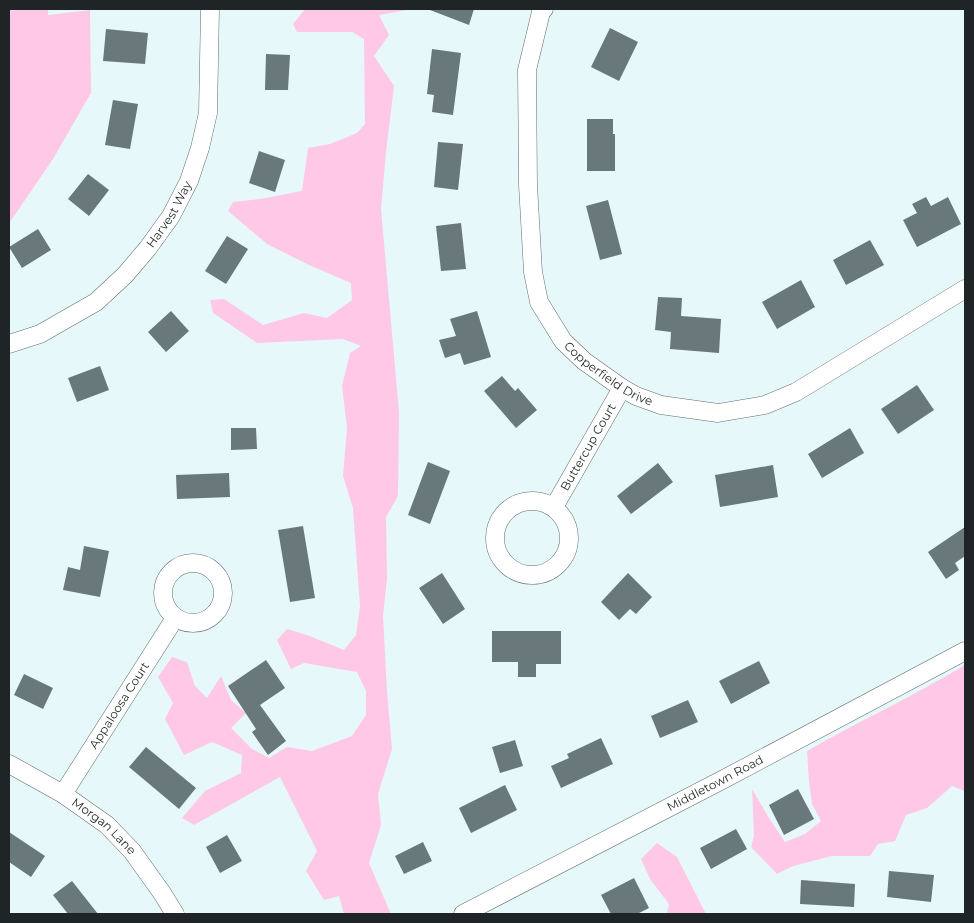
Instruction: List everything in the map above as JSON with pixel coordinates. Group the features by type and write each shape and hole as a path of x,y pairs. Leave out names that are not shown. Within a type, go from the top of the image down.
{"street":[{"name":"Harvest Way","path":"9,344 40,334 96,302 131,268 171,216 189,181 200,148 208,113 210,9"},
{"name":"Copperfield Drive","path":"544,9 527,70 528,185 533,272 539,302 563,341 584,361 622,388 636,396 662,405 718,413 765,406 796,392 965,289"},
{"name":"Buttercup Court","path":"554,507 622,388"},
{"path":"530,500 554,507 568,527 569,539 567,552 564,557 551,570 539,575 515,572 505,564 496,548 495,530 500,518 508,509 518,503 530,500"},
{"name":"Appaloosa Court","path":"63,794 175,618"},
{"name":"Middletown Road","path":"463,914 732,775 965,651"},
{"name":"Morgan Lane","path":"9,764 63,794 107,825 132,851 175,914"}],"shaded area":[{"path":"9,9 48,9 48,15 90,10 91,93 53,159 10,222 9,222"},
{"path":"305,9 413,9 379,15 389,35 374,56 394,86 381,209 399,412 398,496 386,517 387,578 383,616 392,749 378,794 381,825 369,863 391,914 344,914 339,896 324,900 306,871 317,851 280,777 194,825 182,818 205,791 241,773 242,755 212,742 184,755 165,719 173,703 158,677 172,657 187,662 195,686 207,698 221,676 231,700 246,713 231,728 252,749 269,758 287,747 312,751 352,736 366,715 366,691 357,672 304,663 291,669 277,640 287,629 344,650 356,635 360,606 353,508 343,476 347,428 342,386 350,353 361,346 343,339 257,343 213,313 210,300 224,299 263,325 304,313 327,318 352,300 351,283 267,244 228,211 233,202 302,191 308,148 330,144 357,133 365,124 364,39 352,32 297,32 293,24"},
{"path":"965,665 965,791 952,786 927,808 906,815 895,841 878,844 870,856 832,856 793,866 777,874 751,847 754,836 752,789 785,842 805,834 821,821 812,804 807,751"},
{"path":"657,843 677,857 706,914 667,914 669,904 650,879 641,859"}],"building":[{"path":"430,9 474,9 469,25"},
{"path":"610,28 638,42 619,81 591,67"},
{"path":"106,29 148,33 145,64 103,61"},
{"path":"432,49 461,53 453,115 432,112 434,95 427,94"},
{"path":"266,54 290,55 288,90 265,90"},
{"path":"113,100 138,104 130,149 105,145"},
{"path":"587,119 613,119 615,171 587,171"},
{"path":"438,142 463,144 458,190 434,187"},
{"path":"259,151 285,160 275,192 249,183"},
{"path":"88,174 109,190 89,216 68,199"},
{"path":"926,197 931,206 948,197 961,224 917,247 903,220 917,213 912,204"},
{"path":"608,200 622,254 600,260 586,206"},
{"path":"461,223 466,269 441,271 436,226"},
{"path":"38,229 51,250 22,268 9,247"},
{"path":"227,236 248,249 226,284 205,271"},
{"path":"870,240 884,265 846,285 833,260"},
{"path":"801,280 815,307 777,329 762,302"},
{"path":"658,297 682,298 681,316 721,319 719,353 670,349 671,332 655,330"},
{"path":"171,311 189,331 166,352 148,332"},
{"path":"477,311 491,357 464,365 460,353 445,358 439,340 456,336 450,319"},
{"path":"100,366 109,390 77,402 68,378"},
{"path":"502,376 515,391 518,388 537,410 516,428 484,391"},
{"path":"917,385 934,410 898,434 881,409"},
{"path":"231,428 256,428 257,449 231,450"},
{"path":"850,428 864,453 822,478 808,454"},
{"path":"428,462 450,471 430,524 408,515"},
{"path":"658,463 673,482 631,514 617,496"},
{"path":"773,465 778,497 720,507 715,475"},
{"path":"229,473 230,497 177,499 176,475"},
{"path":"303,526 315,598 290,602 278,530"},
{"path":"965,527 965,556 955,563 959,570 946,579 928,552"},
{"path":"84,546 109,551 100,597 63,590 68,567 80,570"},
{"path":"442,573 465,609 443,624 419,588"},
{"path":"628,573 652,597 636,614 630,609 619,620 601,602"},
{"path":"492,631 561,631 561,664 536,664 536,677 518,677 518,662 492,662"},
{"path":"266,660 285,688 260,705 286,741 268,755 252,732 256,729 228,686"},
{"path":"759,661 770,683 731,704 719,681"},
{"path":"24,674 53,688 43,709 14,695"},
{"path":"688,700 698,722 660,738 651,716"},
{"path":"601,738 613,764 561,788 551,766 569,758 567,754"},
{"path":"515,740 523,766 500,773 492,747"},
{"path":"146,747 196,788 179,809 129,767"},
{"path":"505,785 517,810 471,833 459,808"},
{"path":"798,789 814,819 784,835 769,805"},
{"path":"736,829 747,849 711,869 700,848"},
{"path":"9,832 45,856 31,877 9,862"},
{"path":"227,835 242,861 220,873 206,847"},
{"path":"423,842 432,861 404,874 395,856"},
{"path":"889,871 934,875 931,902 887,897"},
{"path":"634,878 649,908 637,914 611,914 601,895"},
{"path":"801,880 855,884 854,907 800,904"},
{"path":"72,881 98,914 68,914 53,895"}]}
